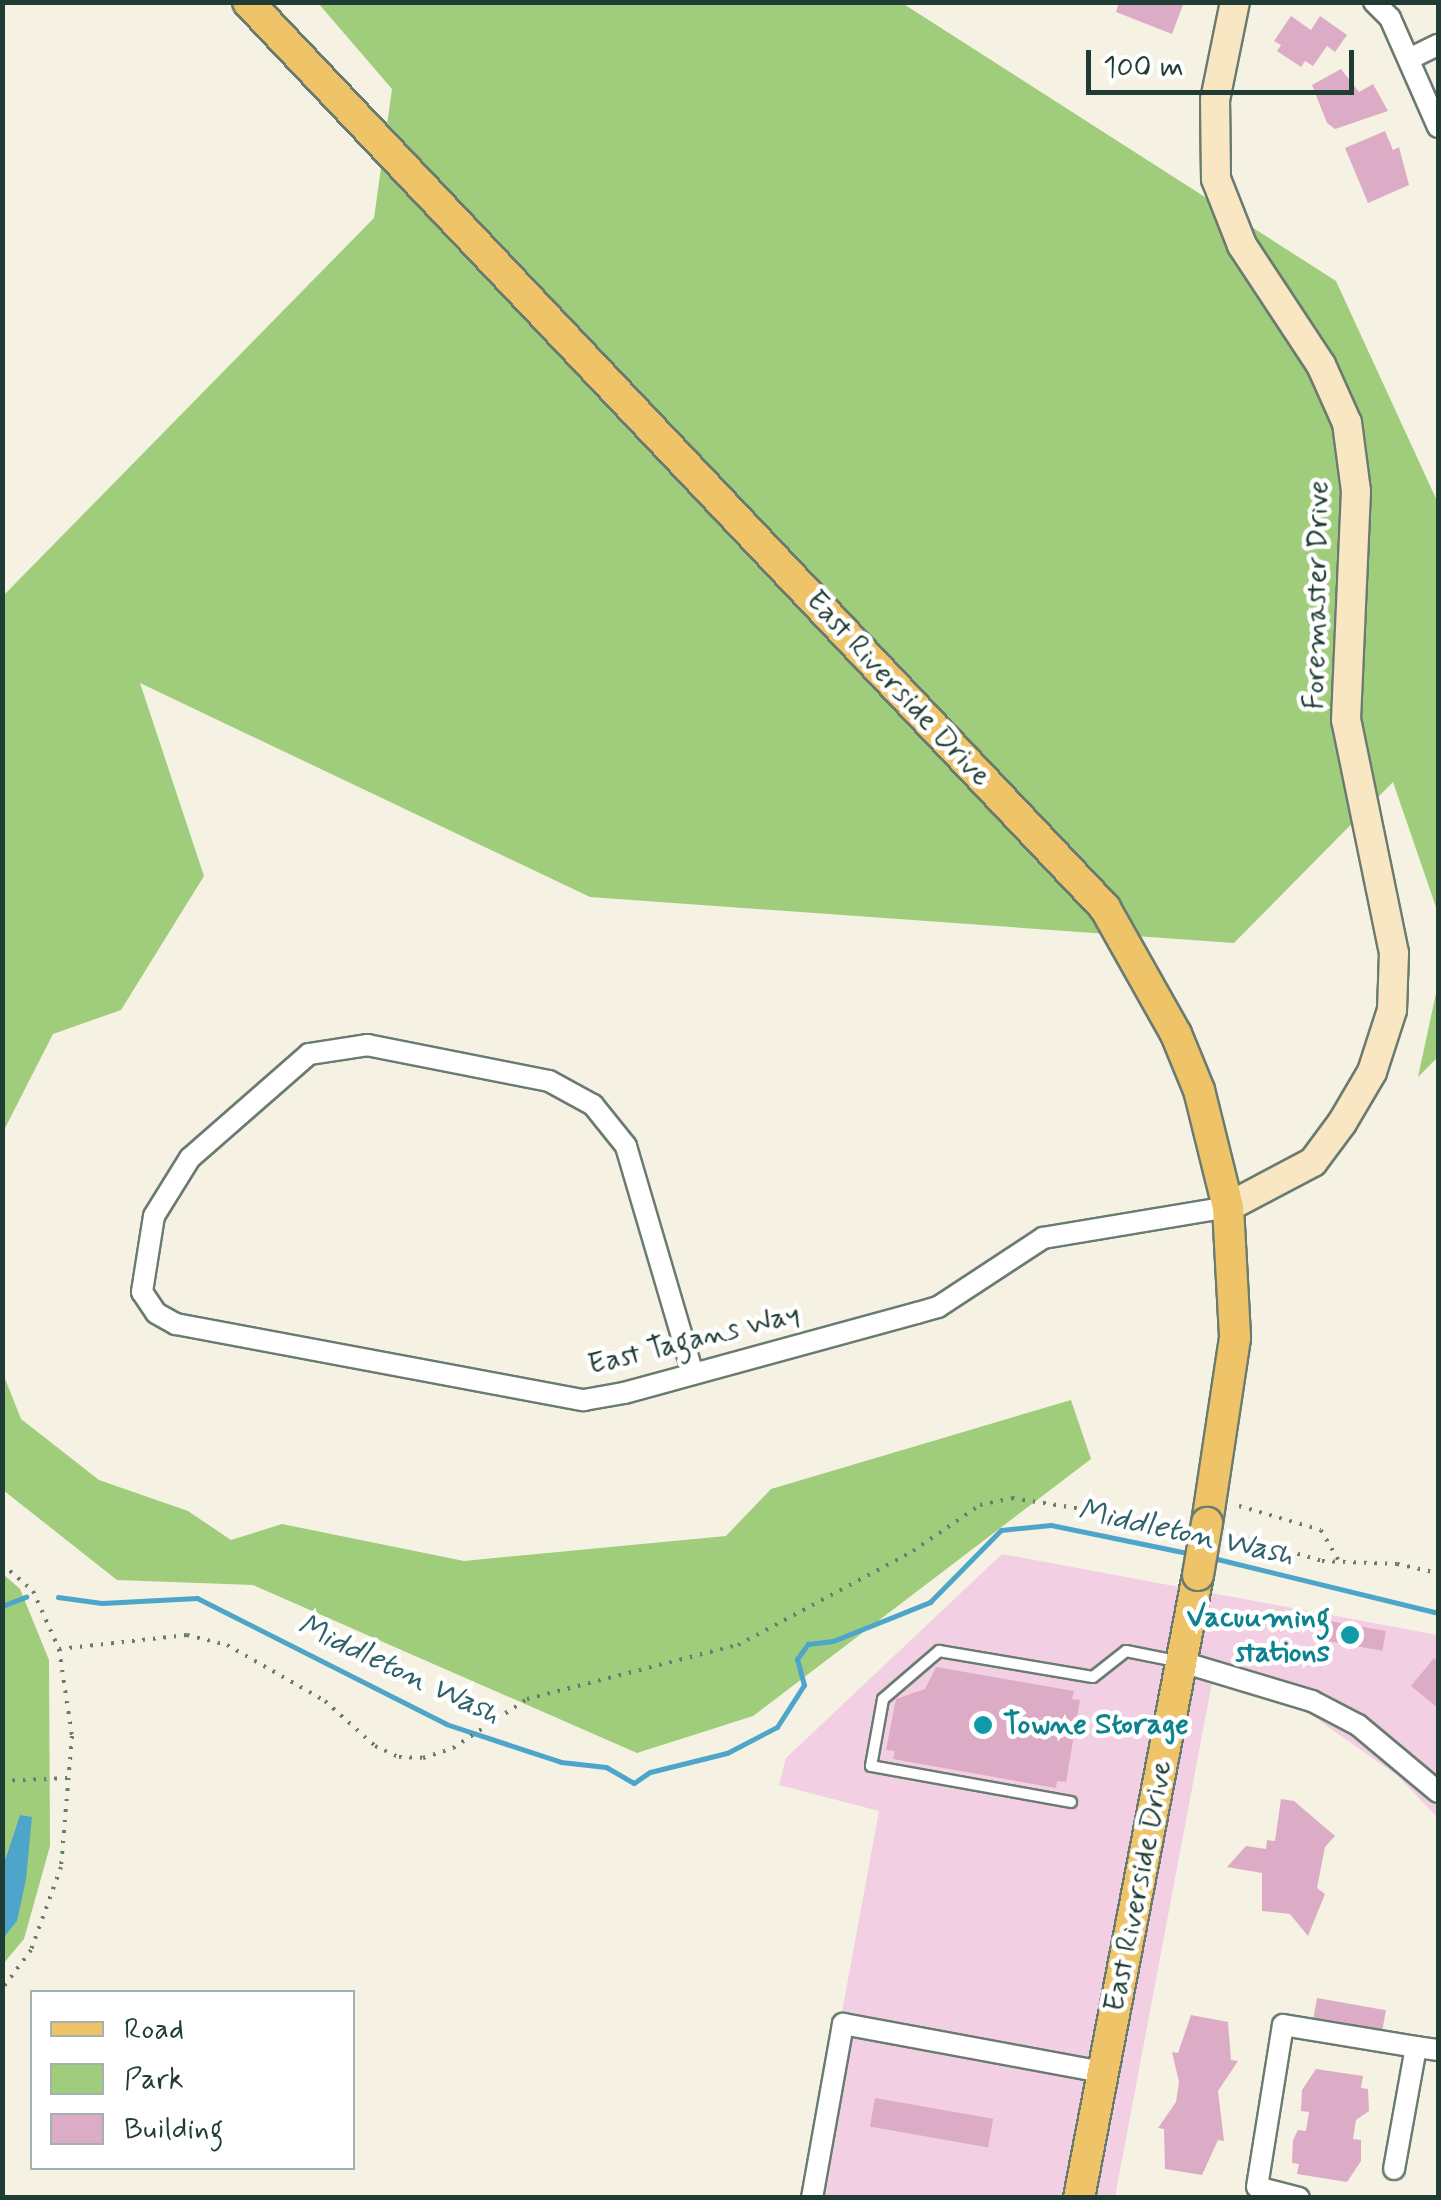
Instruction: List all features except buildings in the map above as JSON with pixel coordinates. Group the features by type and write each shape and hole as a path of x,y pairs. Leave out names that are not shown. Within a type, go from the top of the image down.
{"main road":[{"name":"East Riverside Drive","path":"248,2 1105,908 1176,1034 1199,1090 1228,1207 1234,1338 1198,1574 1079,2198"},
{"name":"Foremaster Drive","path":"1228,1207 1313,1162 1342,1123 1372,1072 1392,1010 1394,952 1346,720 1356,492 1346,423 1320,366 1242,245 1216,180 1214,100 1234,2"}],"street":[{"path":"1374,2 1410,58 1438,126"},
{"path":"1410,58 1438,45"},
{"name":"East Tagans Way","path":"693,1374 634,1165 605,1117 579,1094 550,1081 368,1045 328,1048 292,1064 177,1172 154,1216 140,1281 156,1313 176,1324 566,1400 693,1374 938,1307 1043,1238 1228,1207"},
{"path":"1182,1662 1312,1701 1358,1725 1438,1792"},
{"path":"812,2198 843,2024 1103,2072"},
{"path":"1299,2198 1257,2187 1283,2025 1438,2050"},
{"path":"1394,2168 1416,2048"}],"lane":[{"path":"1071,1802 871,1766 883,1699 939,1651 1093,1677 1126,1652 1182,1662"}],"path":[{"path":"59,1648 171,1636 227,1645 325,1701 375,1746 399,1758 453,1748 527,1699 738,1644 913,1550 980,1505 1012,1498 1204,1527 1340,1563 1438,1573"},
{"path":"1239,1506 1320,1530 1340,1563"},
{"path":"2,1564 34,1591 59,1648 72,1736 60,1866 32,1950 2,1989"},
{"path":"2,1781 70,1778"}],"shaded area":[{"path":"1002,1554 1438,1635 1438,1818 1398,1776 1307,1712 1213,1677 1115,2197 808,2197 879,1811 779,1785 786,1758"}],"green space":[{"path":"318,3 902,3 1336,281 1438,503 1438,913 1393,782 1234,943 590,897 140,683 204,876 121,1010 53,1034 3,1132 3,596 374,218 392,89"},
{"path":"1438,984 1438,1057 1418,1077"},
{"path":"2,1371 21,1419 99,1480 188,1511 231,1540 282,1524 464,1561 726,1536 771,1489 1071,1400 1091,1459 753,1716 637,1753 253,1585 117,1580 3,1490"},
{"path":"3,1574 20,1589 49,1660 50,1846 24,1939 3,1964 3,1939 17,1921 20,1816 3,1866"}],"water":[{"path":"20,1815 32,1817 26,1879 17,1921 3,1939 3,1866"}],"waterway":[{"name":"Middleton Wash","path":"58,1597 102,1603 197,1598 446,1724 561,1762 606,1767 634,1783 650,1772 727,1753 777,1727 804,1685 797,1659 808,1644 833,1641 930,1602 1001,1530 1051,1525 1192,1554"},
{"name":"Middleton Wash","path":"1213,1558 1438,1613"},
{"name":"Middleton Wash","path":"2,1606 26,1597"}],"place":[{"name":"Vacuuming stations","path":"1350,1635"},
{"name":"Towne Storage","path":"983,1725"}]}
